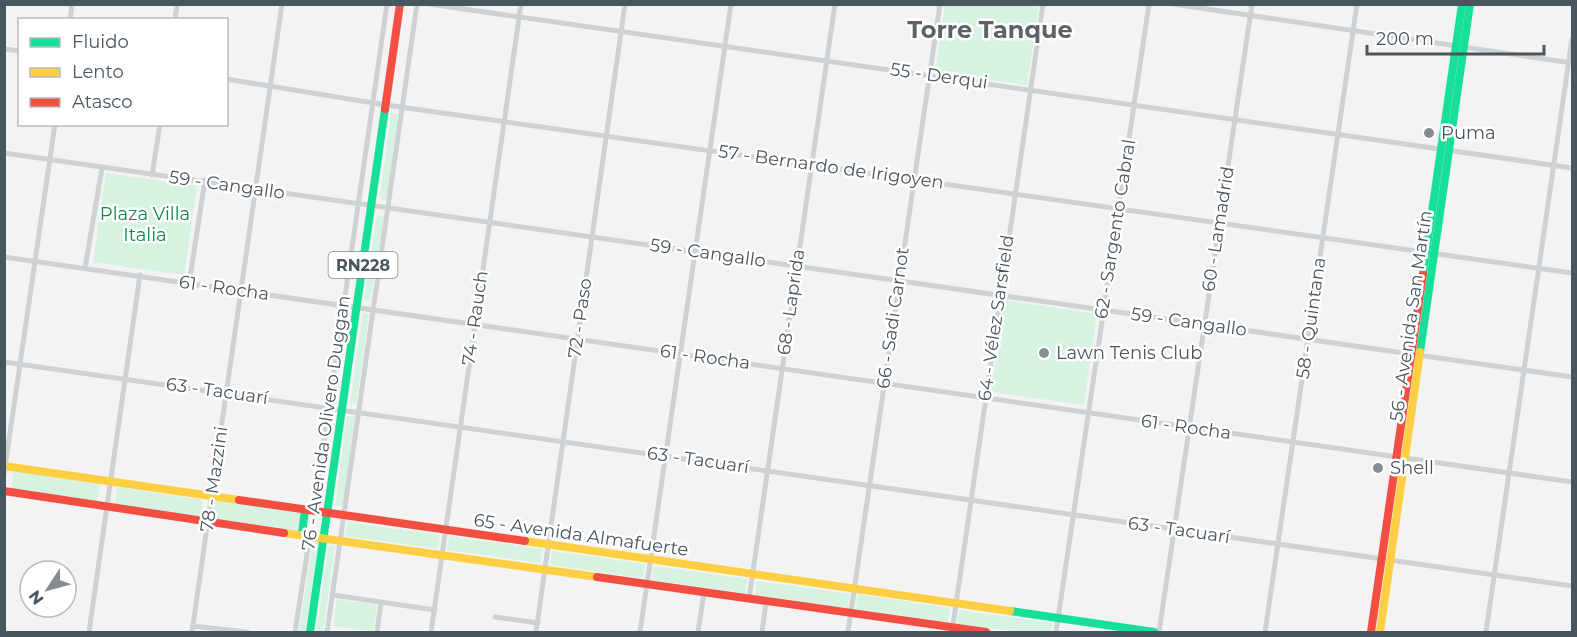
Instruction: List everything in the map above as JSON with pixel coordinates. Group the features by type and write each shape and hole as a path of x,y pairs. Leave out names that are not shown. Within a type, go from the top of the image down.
{"main road":[{"name":"76 - Avenida Olivero Duggan","path":"310,633 400,4"},
{"name":"56 - Avenida San Martín","path":"1416,355 1436,254 1460,48 1462,4"},
{"name":"56 - Avenida San Martín","path":"1380,633 1386,561 1416,355 1426,252 1440,149 1470,4"},
{"name":"65 - Avenida Almafuerte","path":"5,469 212,496 1154,633"},
{"path":"4,491 306,535 340,542 443,554 766,603 850,612 952,630 986,633"},
{"path":"306,535 310,511"},
{"name":"56 - Avenida San Martín","path":"1371,633 1386,561"}],"street":[{"name":"78 - Mazzini","path":"192,633 282,4"},
{"name":"76 - Avenida Olivero Duggan","path":"310,511 330,407 387,4"},
{"name":"76 - Avenida Olivero Duggan","path":"327,633 417,4"},
{"name":"55 - Derqui","path":"429,4 1134,103 1572,168"},
{"name":"74 - Rauch","path":"431,633 520,4"},
{"name":"72 - Paso","path":"536,633 625,4"},
{"path":"640,633 693,251 731,4"},
{"name":"68 - Laprida","path":"749,599 795,266 835,4"},
{"name":"66 - Sadi Carnot","path":"848,633 940,4"},
{"name":"64 - Vélez Sarsfield","path":"952,630 1043,4"},
{"name":"62 - Sargento Cabral","path":"1056,633 1102,309 1149,4"},
{"path":"1173,4 1353,33 1571,63"},
{"name":"60 - Lamadrid","path":"1159,633 1252,4"},
{"name":"58 - Quintana","path":"1265,633 1357,4"},
{"path":"1486,633 1553,165 1571,63 1572,39"},
{"name":"57 - Bernardo de Irigoyen","path":"228,79 386,105 1572,273"},
{"path":"5,469 56,126"},
{"path":"152,175 160,126"},
{"name":"59 - Cangallo","path":"4,153 1572,377"},
{"path":"85,268 102,168"},
{"path":"189,284 205,180"},
{"name":"61 - Rocha","path":"4,257 373,308 1572,482"},
{"path":"89,633 140,275"},
{"name":"63 - Tacuarí","path":"4,362 767,469 1175,531 1572,586"},
{"name":"76 - Avenida Olivero Duggan","path":"295,633 306,535"},
{"path":"698,633 704,593"},
{"path":"333,595 435,610"},
{"path":"377,633 381,602"},
{"path":"762,633 766,603"},
{"path":"495,617 538,623"},
{"path":"193,626 247,633"}],"green space":[{"path":"945,5 1039,5 1027,85 935,72"},
{"path":"391,113 398,114 387,200 380,199"},
{"name":"Plaza Villa Italia","path":"106,173 197,186 184,275 93,262"},
{"path":"377,215 384,216 370,300 364,299"},
{"name":"Lawn Tenis Club","path":"1004,300 1097,314 1084,405 991,392"},
{"path":"363,313 369,314 356,404 350,403"},
{"path":"347,416 355,417 343,506 335,505"},
{"path":"14,471 100,484 97,501 11,489"},
{"path":"117,487 203,500 200,517 115,504"},
{"path":"215,500 301,513 299,531 213,518"},
{"path":"347,522 440,535 438,549 345,536"},
{"path":"449,536 542,549 540,563 447,550"},
{"path":"313,540 319,541 305,632 299,632"},
{"path":"329,545 335,546 323,632 316,632"},
{"path":"552,551 645,564 643,578 550,565"},
{"path":"654,566 747,579 745,593 652,580"},
{"path":"757,581 850,594 848,608 755,595"},
{"path":"858,594 950,608 948,622 856,609"},
{"path":"337,599 377,605 373,632 333,626"},
{"path":"959,610 1053,623 1051,632 1019,632 957,624"}],"traffic: fast":[{"path":"1423,274 1462,4"},
{"path":"1420,352 1470,4"},
{"path":"310,632 385,109"},
{"path":"302,534 305,510"},
{"path":"1010,611 1154,632"}],"traffic: slow":[{"path":"1380,632 1420,352"},
{"path":"4,466 239,500"},
{"path":"284,533 597,577"},
{"path":"525,541 1010,611"}],"traffic: jam":[{"path":"385,109 400,4"},
{"path":"1371,632 1423,274"},
{"path":"4,491 284,533"},
{"path":"239,500 525,541"},
{"path":"597,577 986,632"}],"place":[{"name":"Puma","path":"1429,133"},
{"name":"Lawn Tenis Club","path":"1044,353"},
{"name":"Shell","path":"1378,468"}],"district":[{"name":"Torre Tanque","path":"990,29"}]}
